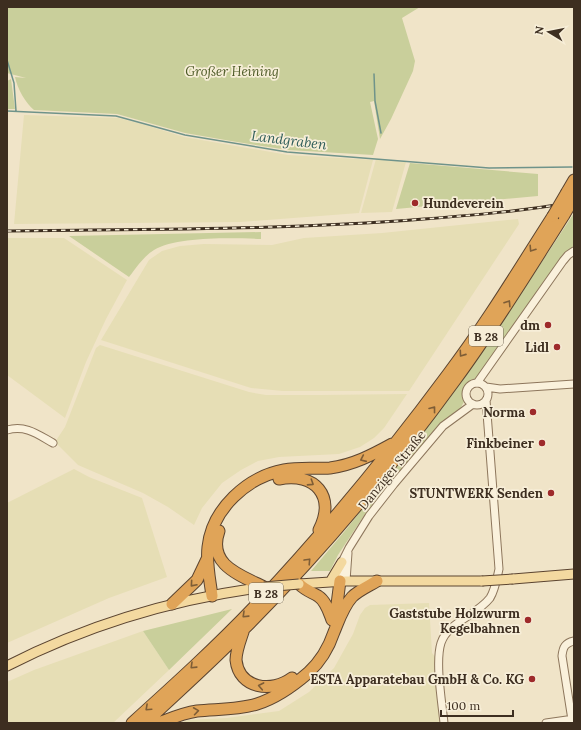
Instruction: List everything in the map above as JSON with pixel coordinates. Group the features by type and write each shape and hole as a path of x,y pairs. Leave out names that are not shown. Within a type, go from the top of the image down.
{"highway":[{"name":"B 28","path":"145,723 243,630 318,551 401,451 461,372 508,304 571,195 574,180"},
{"name":"B 28","path":"132,723 253,608 310,546 398,441 449,373 558,216"},
{"path":"172,604 197,580 207,559 210,536 214,524 227,505 248,485 261,478 285,470 329,468 346,465 371,456 398,441"},
{"path":"215,595 215,545 216,538 224,521 237,503 253,490 270,481 288,477 296,477 309,480 318,488 324,501 324,520 310,546"},
{"path":"215,545 222,562 228,568 264,587"},
{"path":"207,559 215,595"},
{"path":"243,630 236,654 236,660 239,670 248,682 269,688 286,682 307,664 318,652 325,640 336,619 346,594 339,581"},
{"path":"159,723 184,713 245,707 277,696 310,672 329,645 336,619 351,598 357,592 377,581"},
{"path":"304,585 324,601 336,619"}],"main road":[{"path":"339,581 342,562"},
{"path":"7,666 32,653 90,629 172,604 245,590 339,581 482,581 574,574"}],"street":[{"path":"444,723 438,660 441,643 448,631 478,610 489,599 493,592 499,566 486,412 487,398 482,385 483,374 568,254 574,251"},
{"path":"460,414 467,398 468,388 470,386 482,385 500,389 574,384"},
{"name":"Danziger Straße","path":"342,562 369,516 443,426 500,389"},
{"path":"467,398 486,412"},
{"path":"7,430 16,427 22,428 31,431 53,443"},
{"name":"Danziger Straße","path":"339,581 349,548"},
{"path":"546,723 573,720 562,656 563,648 566,644 574,641"}],"shaded area":[{"path":"24,115 118,118 184,137 288,155 373,160 359,213 241,222 14,224"},
{"path":"376,159 406,162 392,212 361,213"},
{"path":"518,219 519,224 409,391 283,391 251,388 101,340 149,260 162,251 180,246 204,244 272,245 304,238 382,233"},
{"path":"7,238 64,238 127,280 106,319 86,362 65,418 7,375"},
{"path":"100,345 249,392 266,395 407,394 384,428 374,438 360,447 339,454 279,457 258,461 241,470 222,483 202,508 194,525 168,507 143,493 78,465 55,442 65,427 96,348"},
{"path":"74,469 89,477 142,498 167,577 109,598 7,643 7,503"},
{"path":"429,603 432,653 437,659 443,723 180,723 188,720 227,718 279,711 309,692 334,668 353,634 360,615 365,608 370,605"},
{"path":"143,631 169,670 113,723 7,723 7,682 34,670"}],"green space":[{"name":"Großer Heining","path":"7,7 420,7 402,18 415,61 413,71 380,139 374,101 370,102 378,139 373,155 288,150 231,141 185,133 117,114 34,110 22,95 15,77 26,78 7,73"},
{"path":"11,79 15,109 7,109 7,81"},
{"path":"410,163 538,174 538,196 396,209"},
{"path":"574,213 574,248 476,380 468,384 466,388 467,396 458,413 444,422 391,481 365,514 338,555 330,571 311,571 392,472 509,312"},
{"path":"261,232 261,239 206,239 164,245 154,250 140,262 129,277 69,236"},
{"path":"232,609 169,670 143,631"}],"waterway":[{"path":"7,60 14,83 16,111"},
{"path":"374,74 375,101 381,133"},
{"name":"Landgraben","path":"7,111 116,116 185,135 287,152 489,168 572,167"}],"railway":[{"path":"7,231 216,228 372,223 499,212 574,202"}],"place":[{"name":"Hundeverein","path":"415,203"},
{"name":"dm","path":"548,325"},
{"name":"Lidl","path":"557,347"},
{"name":"Norma","path":"533,412"},
{"name":"Finkbeiner","path":"542,443"},
{"name":"STUNTWERK Senden","path":"551,493"},
{"name":"Gaststube Holzwurm Kegelbahnen","path":"528,620"},
{"name":"ESTA Apparatebau GmbH & Co. KG","path":"532,679"}]}
